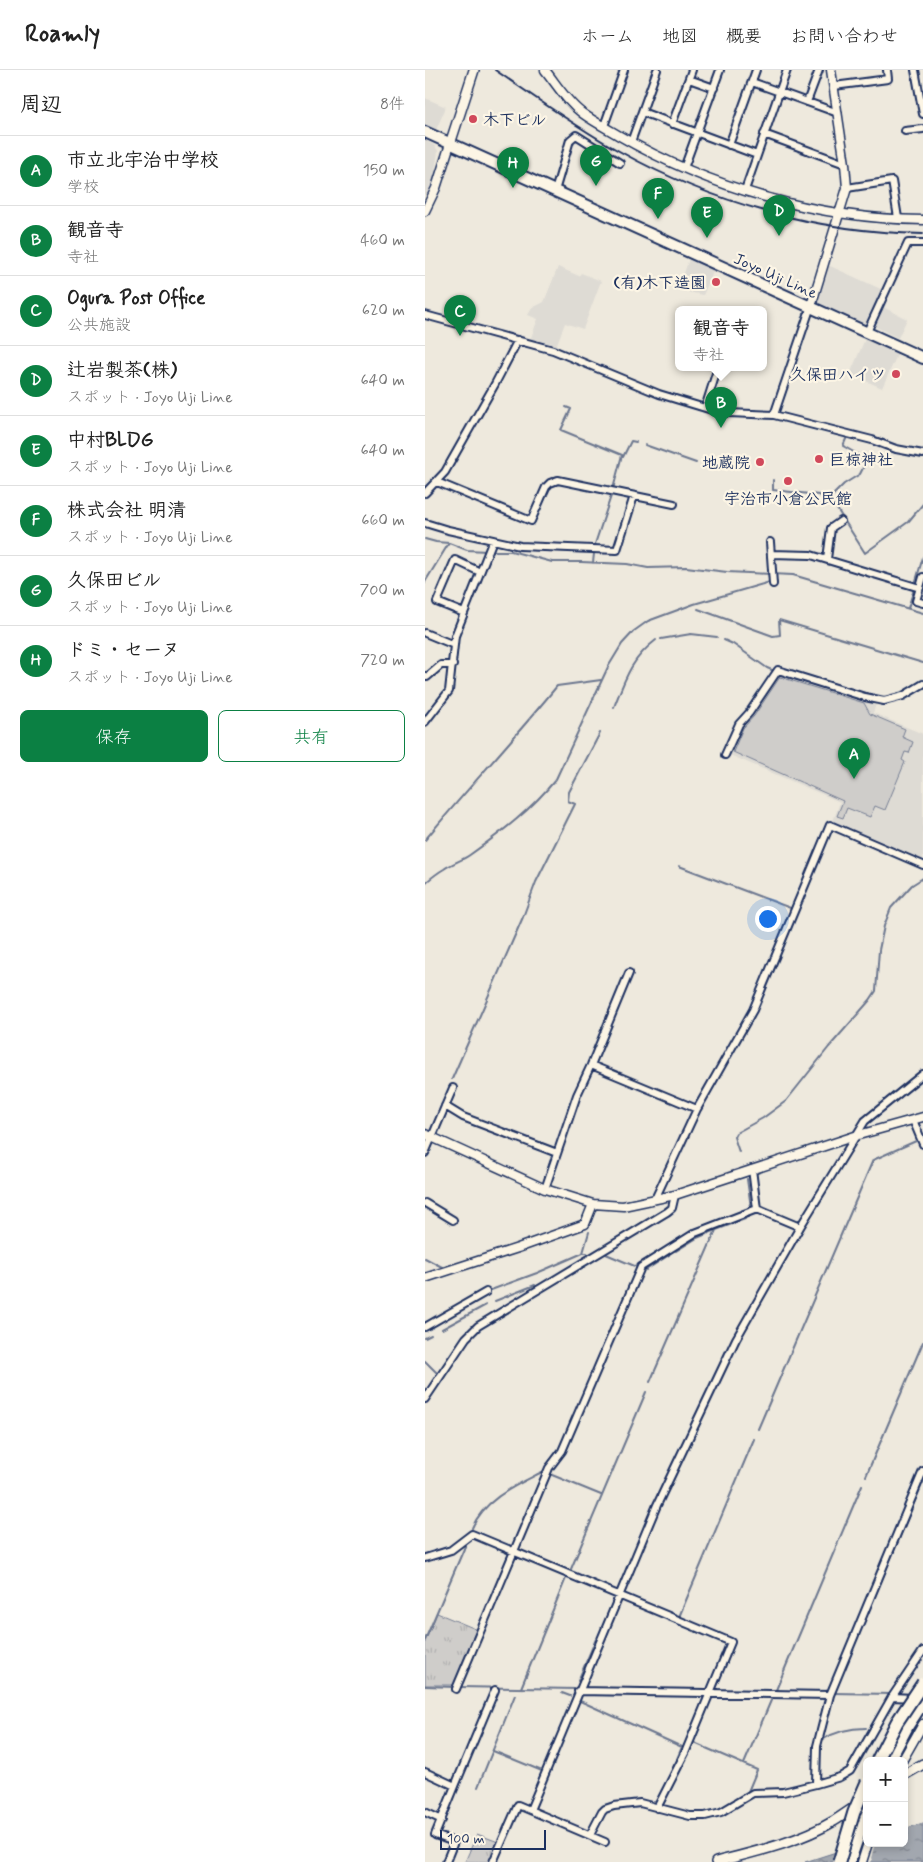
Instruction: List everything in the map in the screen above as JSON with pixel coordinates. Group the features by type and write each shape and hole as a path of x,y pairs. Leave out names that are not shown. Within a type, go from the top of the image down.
{"highway":[{"path":"879,1757 897,1722 923,1683"},
{"path":"891,1757 923,1702"},
{"path":"839,1862 854,1812 863,1791"},
{"path":"849,1862 863,1822"}],"main road":[{"path":"450,144 474,70"},
{"name":"Joyo Uji Line","path":"425,132 923,358"},
{"path":"908,1773 923,1764"},
{"path":"716,1862 807,1834 834,1821 863,1802"}],"street":[{"path":"545,70 565,98 582,113 631,142 684,168 787,204 840,214 923,220"},
{"path":"604,126 624,70"},
{"path":"631,142 657,70"},
{"path":"672,124 693,70"},
{"path":"684,168 720,70"},
{"path":"729,146 756,70"},
{"path":"745,190 787,70"},
{"path":"807,102 819,70"},
{"path":"774,415 811,306 847,188 831,70"},
{"path":"834,86 888,79 887,70"},
{"path":"915,70 923,114"},
{"path":"689,79 714,88"},
{"path":"752,82 838,113"},
{"path":"642,112 757,155"},
{"path":"905,131 923,129"},
{"path":"765,134 845,164"},
{"path":"555,191 570,140 575,135 620,163"},
{"path":"425,211 436,188 450,144"},
{"path":"847,188 892,181 898,218"},
{"path":"867,332 908,243 923,243"},
{"path":"425,315 553,350 659,394 705,408 729,413 774,415 923,454"},
{"path":"425,493 437,482 454,455 518,340"},
{"path":"705,408 717,371"},
{"path":"437,482 531,520 546,487 550,482 558,480 674,504"},
{"path":"425,523 520,546 617,550 634,496"},
{"path":"827,559 831,528 841,521"},
{"path":"425,722 449,691 454,645 464,613 493,540"},
{"path":"771,542 773,584"},
{"path":"771,554 811,555 920,588"},
{"path":"464,613 437,602 455,560 480,572"},
{"path":"923,577 916,601 923,603"},
{"path":"425,633 454,645"},
{"path":"425,676 427,677 441,665 453,665"},
{"path":"725,755 739,724 749,713 778,670 884,701 903,696 923,684"},
{"path":"655,1199 697,1109 753,1010 830,825 923,865"},
{"path":"545,1189 577,1095 629,973"},
{"path":"591,1065 697,1109"},
{"path":"530,1810 657,1505 736,1339 800,1227 865,1121 923,1074"},
{"path":"425,1153 428,1135 453,1088"},
{"path":"445,1106 463,1117 557,1153"},
{"path":"428,1135 545,1189 593,1204 623,1206 675,1195 855,1136 923,1117"},
{"path":"913,1120 923,1144"},
{"path":"752,1169 757,1210"},
{"path":"425,1399 466,1338 478,1326 667,1212 672,1208 675,1195"},
{"path":"425,1203 453,1220"},
{"path":"425,1278 585,1224 593,1204"},
{"path":"456,1689 549,1468 562,1451 641,1267 695,1233 757,1210 800,1227"},
{"path":"425,1327 486,1292"},
{"path":"816,1784 817,1746 830,1695 923,1471"},
{"path":"425,1558 451,1550 472,1534 731,1642 685,1753 657,1808"},
{"path":"590,1835 605,1809 640,1803 690,1816 705,1816 721,1812 753,1793 783,1792 841,1777 850,1771 892,1697 923,1651"},
{"path":"446,1862 455,1842 435,1835 495,1690"},
{"path":"578,1691 830,1695"},
{"path":"892,1697 923,1698"},
{"path":"904,1757 923,1724"},
{"path":"425,1772 455,1786"},
{"path":"493,1862 518,1805 605,1842"},
{"path":"425,1812 442,1820"},
{"path":"862,1862 867,1847"}],"shaded area":[{"path":"425,98 446,107 436,130 425,125"},
{"path":"425,140 434,145 438,151 434,179 425,198"},
{"path":"689,259 714,270 703,295 678,290"},
{"path":"828,265 883,290 867,325 816,302"},
{"path":"558,267 579,276 581,273 601,281 583,329 565,323 555,349 530,340 538,319 528,315 532,308 544,302"},
{"path":"881,306 907,319 898,338 872,325"},
{"path":"865,339 898,353 882,388 850,374"},
{"path":"778,673 876,704 873,713 923,734 923,862 834,824 833,821 840,802 730,755 728,751 740,727"}],"green space":[{"path":"780,677 864,703 870,714 905,729 902,737 913,742 909,753 905,752 902,760 905,762 885,810 875,806 870,817 847,808 843,818 837,816 843,801 733,752 743,728 754,716"},
{"path":"437,1613 478,1630 455,1685 425,1685 425,1642"},
{"path":"477,1834 501,1843 493,1862 465,1862"}],"water":[{"path":"923,1823 923,1862 805,1862 863,1843 863,1847 908,1847 908,1828"}],"pier":[{"path":"863,1841 863,1847 874,1847 871,1858 873,1859 871,1862 834,1862 836,1850"}],"waterway":[{"path":"566,407 571,409 561,430 622,455 613,489"},
{"path":"773,480 773,490 830,498 844,484 860,474 865,464 859,455 843,446 846,439"},
{"path":"623,457 631,441 636,442"},
{"path":"645,445 696,463"},
{"path":"593,563 595,544 612,493"},
{"path":"830,498 865,553 908,522 923,504"},
{"path":"425,539 449,543"},
{"path":"425,582 449,543 467,550 487,551"},
{"path":"491,551 511,551 552,562 627,564 648,568 686,567 727,572 793,575 923,613"},
{"path":"915,584 923,557"},
{"path":"425,883 441,871 468,856 505,828 537,801 556,779 608,667 622,644 634,631 648,621 694,604 770,582"},
{"path":"908,608 914,589"},
{"path":"698,609 773,636 780,635 779,620 923,663"},
{"path":"661,639 691,634 717,637"},
{"path":"614,707 635,662 647,647 656,640"},
{"path":"724,640 772,670"},
{"path":"425,840 557,686 601,680"},
{"path":"452,1079 523,917 536,882 575,804 568,801 569,792 600,733"},
{"path":"679,866 793,909"},
{"path":"739,1152 734,1137 736,1133 763,1118 786,1101 870,1000 876,991 879,950 884,926 891,908 912,885 923,878"},
{"path":"758,1429 873,1160 916,1141"},
{"path":"747,1179 751,1207"},
{"path":"650,1382 716,1230 745,1219"},
{"path":"676,1251 697,1238 716,1230"},
{"path":"583,1253 589,1232"},
{"path":"491,1290 587,1253"},
{"path":"606,1254 637,1267"},
{"path":"641,1269 646,1270 669,1255"},
{"path":"425,1258 442,1267"},
{"path":"495,1301 535,1285"},
{"path":"442,1329 486,1305"},
{"path":"425,1338 431,1335"},
{"path":"866,1476 923,1342"},
{"path":"425,1361 439,1375"},
{"path":"571,1569 646,1392"},
{"path":"679,1617 754,1439"},
{"path":"472,1528 485,1508 493,1500 544,1471"},
{"path":"552,1475 601,1495"},
{"path":"834,1693 923,1482"},
{"path":"778,1692 776,1690 862,1485"},
{"path":"425,1640 466,1544"},
{"path":"521,1688 566,1578"},
{"path":"578,1681 596,1639"},
{"path":"425,1686 455,1687"},
{"path":"460,1687 578,1689"},
{"path":"562,1693 570,1696"},
{"path":"832,1693 893,1694"},
{"path":"478,1787 515,1695"},
{"path":"744,1764 772,1698"},
{"path":"580,1701 682,1747 677,1759"},
{"path":"825,1727 822,1740 843,1731 866,1728"},
{"path":"692,1742 757,1770 747,1794"},
{"path":"493,1751 542,1771"},
{"path":"669,1778 674,1765"}],"railway":[{"path":"495,70 603,142 691,186 728,200 804,221 883,232 923,234"}],"place":[{"name":"木下ビル","path":"473,119"},
{"name":"久保田ビル","path":"596,186"},
{"name":"ドミ・セーヌ","path":"513,188"},
{"name":"株式会社 明清","path":"658,219"},
{"name":"辻岩製茶(株)","path":"779,236"},
{"name":"中村BLDG","path":"707,238"},
{"name":"(有)木下造園","path":"716,282"},
{"name":"Ogura Post Office","path":"460,336"},
{"name":"久保田ハイツ","path":"896,374"},
{"name":"観音寺","path":"721,428"},
{"name":"巨椋神社","path":"819,459"},
{"name":"地蔵院","path":"760,462"},
{"name":"宇治市小倉公民館","path":"788,481"},
{"name":"市立北宇治中学校","path":"854,779"}]}
